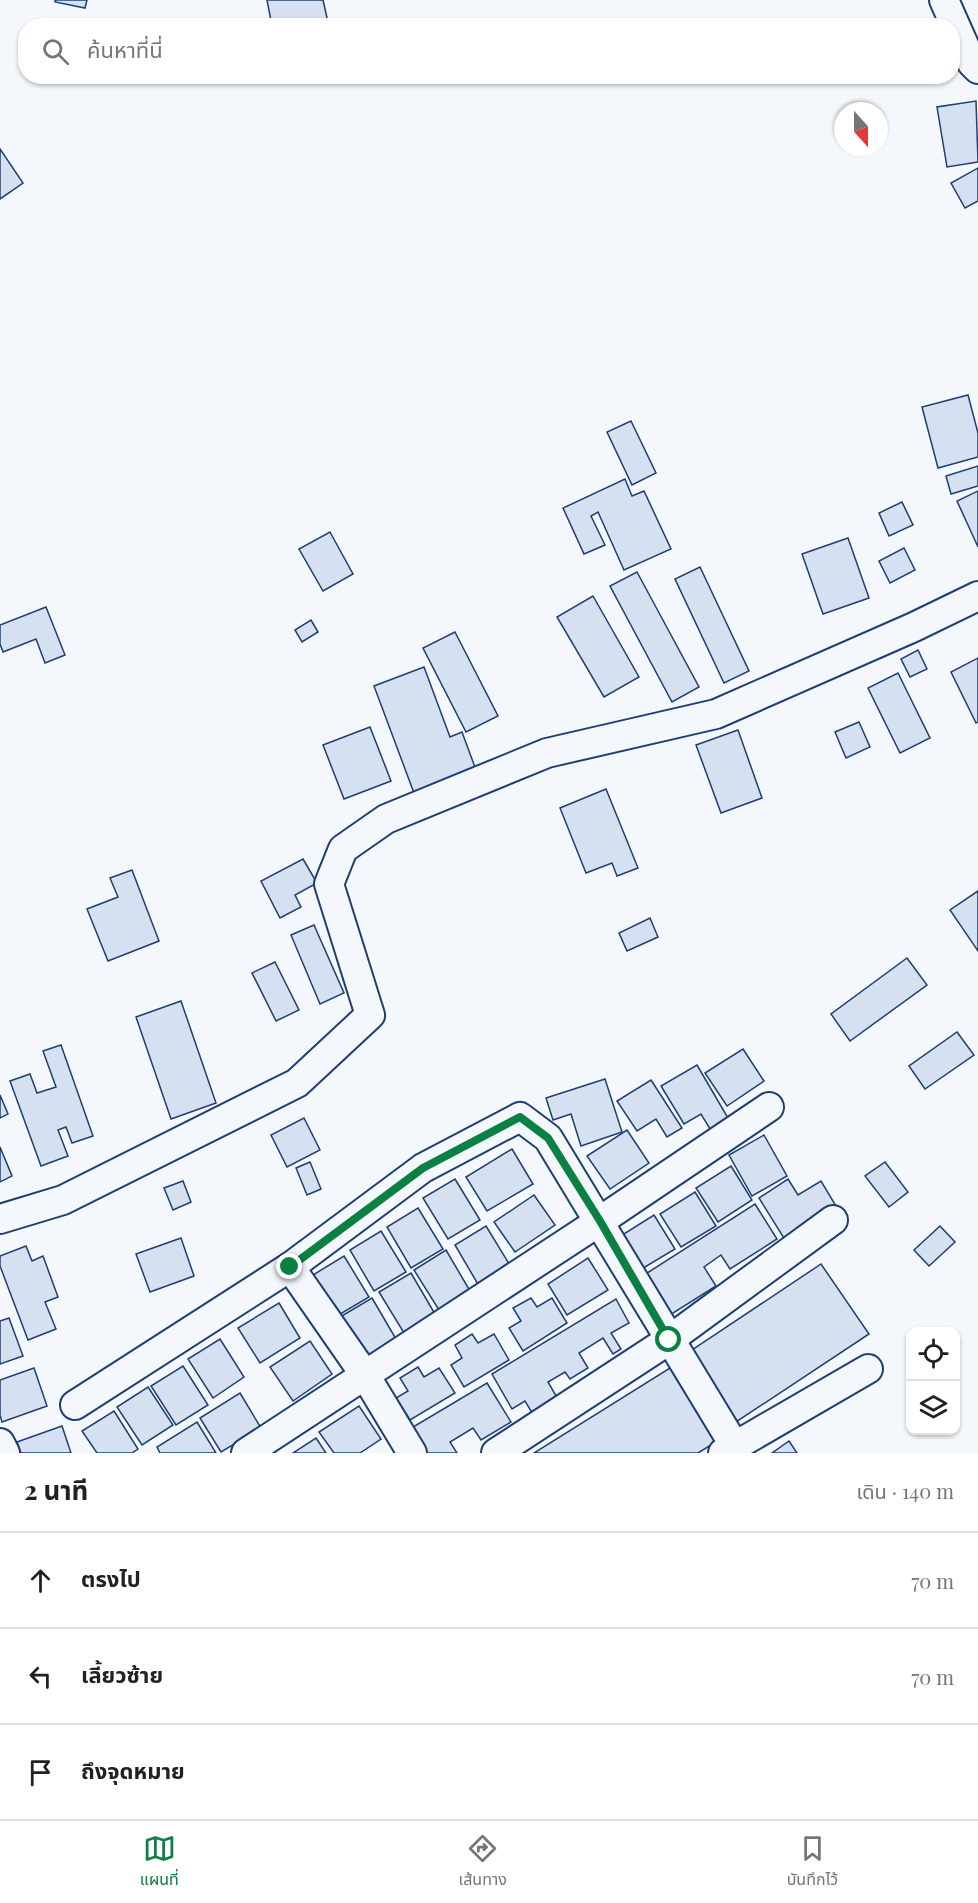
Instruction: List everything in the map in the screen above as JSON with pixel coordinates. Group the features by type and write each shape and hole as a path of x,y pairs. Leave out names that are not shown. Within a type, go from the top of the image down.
{"street":[{"path":"944,0 952,18"},
{"path":"960,36 972,63 978,69"},
{"path":"0,1219 63,1200 297,1083 370,1015 329,884 343,849 386,819 547,753 716,714 914,627 978,596"},
{"path":"246,1453 600,1221 769,1107"},
{"path":"75,1405 290,1267 423,1168 520,1117 548,1138 600,1221 729,1449 868,1369"},
{"path":"495,1453 669,1340 833,1220"},
{"path":"290,1267 365,1375 412,1453"},
{"path":"0,1443 5,1453"}],"building":[{"path":"55,0 87,0 85,8 55,2"},
{"path":"267,0 323,0 327,18 270,18"},
{"path":"976,101 978,162 947,167 937,107"},
{"path":"0,149 23,183 0,199"},
{"path":"978,168 978,201 965,208 951,183"},
{"path":"968,395 978,433 978,457 938,468 922,407"},
{"path":"631,421 656,473 632,485 607,432"},
{"path":"978,466 978,486 951,494 946,476"},
{"path":"625,479 632,496 644,491 671,549 624,570 598,512 591,516 605,545 584,554 563,508"},
{"path":"978,491 978,547 957,501"},
{"path":"902,502 913,525 889,536 879,513"},
{"path":"330,532 353,574 323,591 299,549"},
{"path":"848,538 869,598 823,614 802,554"},
{"path":"904,548 915,570 890,583 879,561"},
{"path":"700,567 749,671 724,683 675,579"},
{"path":"637,572 699,687 672,702 610,586"},
{"path":"593,596 639,677 604,697 557,617"},
{"path":"46,607 65,655 45,663 36,639 3,652 0,644 0,625"},
{"path":"311,620 318,632 302,642 295,630"},
{"path":"455,632 498,716 466,732 423,648"},
{"path":"918,650 927,669 910,677 901,659"},
{"path":"978,658 978,722 976,723 951,672"},
{"path":"424,667 450,737 462,732 476,770 414,793 374,686"},
{"path":"898,673 930,738 900,753 868,688"},
{"path":"859,722 870,747 846,758 835,732"},
{"path":"370,727 391,781 344,799 323,745"},
{"path":"738,730 762,798 721,813 696,745"},
{"path":"606,789 638,868 617,876 612,863 586,873 560,808"},
{"path":"303,859 317,883 295,895 301,907 280,918 261,881"},
{"path":"132,870 159,941 108,961 87,909 118,897 110,878"},
{"path":"978,891 978,951 950,910"},
{"path":"650,918 658,937 627,951 619,933"},
{"path":"314,925 344,993 320,1004 291,935"},
{"path":"907,958 927,985 850,1041 831,1014"},
{"path":"275,962 299,1010 276,1021 252,973"},
{"path":"181,1001 216,1103 171,1119 136,1017"},
{"path":"957,1032 974,1055 925,1089 909,1066"},
{"path":"61,1045 93,1136 72,1143 66,1127 58,1130 68,1156 41,1166 10,1081 30,1074 37,1093 56,1087 43,1051"},
{"path":"743,1049 764,1081 727,1106 705,1073"},
{"path":"697,1065 728,1118 710,1129 701,1114 684,1124 661,1086"},
{"path":"605,1079 622,1132 581,1146 571,1114 553,1120 546,1098"},
{"path":"651,1080 682,1128 667,1137 656,1119 637,1131 617,1101"},
{"path":"0,1095 8,1114 0,1118"},
{"path":"304,1118 320,1150 287,1167 271,1135"},
{"path":"627,1130 649,1163 610,1189 587,1156"},
{"path":"764,1135 787,1176 752,1196 729,1155"},
{"path":"0,1147 12,1176 0,1182"},
{"path":"512,1149 533,1184 487,1211 466,1177"},
{"path":"310,1162 321,1189 307,1195 296,1168"},
{"path":"885,1162 908,1192 889,1207 865,1176"},
{"path":"731,1166 752,1200 718,1222 696,1188"},
{"path":"455,1179 480,1220 448,1239 423,1198"},
{"path":"788,1179 798,1195 821,1181 839,1211 787,1243 759,1198"},
{"path":"183,1181 191,1202 173,1210 164,1188"},
{"path":"695,1192 716,1226 681,1247 660,1214"},
{"path":"534,1195 555,1225 515,1252 494,1222"},
{"path":"755,1204 777,1239 730,1269 721,1255 704,1267 716,1286 670,1315 644,1275"},
{"path":"418,1208 443,1249 411,1268 387,1227"},
{"path":"654,1215 675,1249 640,1270 619,1237"},
{"path":"486,1226 511,1267 479,1286 455,1245"},
{"path":"940,1226 955,1242 929,1266 914,1250"},
{"path":"381,1231 406,1272 374,1291 350,1250"},
{"path":"181,1238 194,1276 150,1292 136,1254"},
{"path":"26,1246 32,1261 43,1256 58,1297 45,1302 56,1329 28,1340 0,1266 0,1256"},
{"path":"446,1250 470,1291 439,1310 414,1270"},
{"path":"344,1256 369,1297 337,1316 313,1275"},
{"path":"588,1258 608,1290 567,1315 548,1284"},
{"path":"821,1264 869,1334 736,1422 689,1352"},
{"path":"411,1273 435,1314 404,1333 379,1292"},
{"path":"372,1298 396,1339 365,1358 340,1317"},
{"path":"531,1298 537,1307 552,1298 567,1323 523,1351 509,1328 521,1321 513,1308"},
{"path":"616,1299 629,1323 611,1333 621,1349 613,1354 603,1338 579,1353 588,1368 570,1379 565,1372 548,1382 559,1401 534,1416 525,1401 512,1409 492,1374"},
{"path":"279,1303 300,1338 260,1363 238,1328"},
{"path":"9,1318 23,1356 0,1364 0,1321"},
{"path":"472,1334 478,1343 494,1334 509,1360 464,1387 451,1365 462,1358 455,1345"},
{"path":"220,1339 244,1377 213,1398 188,1359"},
{"path":"310,1341 332,1374 293,1401 270,1367"},
{"path":"183,1366 208,1405 176,1425 151,1386"},
{"path":"418,1367 424,1377 439,1368 455,1393 410,1420 396,1398 408,1391 400,1378"},
{"path":"34,1368 47,1406 2,1422 0,1380"},
{"path":"670,1368 716,1442 698,1453 534,1453"},
{"path":"487,1383 511,1422 481,1440 473,1428 450,1442 457,1453 422,1453 408,1430"},
{"path":"148,1387 173,1425 142,1445 117,1407"},
{"path":"240,1393 261,1428 221,1452 200,1418"},
{"path":"359,1406 381,1439 360,1453 334,1453 319,1432"},
{"path":"114,1411 138,1449 132,1453 97,1453 82,1431"},
{"path":"197,1422 216,1453 160,1453 157,1447"},
{"path":"62,1426 71,1453 21,1453 17,1442"},
{"path":"316,1438 326,1453 293,1453"},
{"path":"789,1441 797,1453 772,1453"}],"route":[{"path":"290,1267 423,1168 520,1117 548,1138 600,1221 669,1340"}]}
